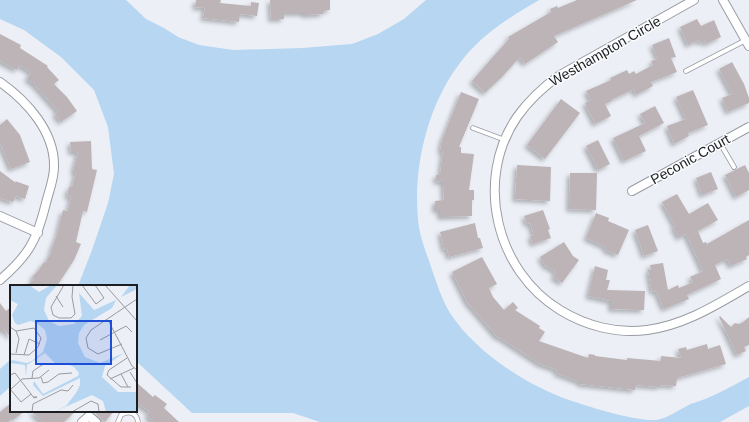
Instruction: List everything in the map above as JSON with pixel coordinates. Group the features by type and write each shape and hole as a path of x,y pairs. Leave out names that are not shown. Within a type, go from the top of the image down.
{"street":[{"name":"Westhampton Circle","path":"694,0 560,75 545,86 527,103 516,118 505,140 498,164 495,188 496,213 504,242 515,265 526,280 543,297 568,315 585,323 615,330 646,330 671,326 695,316 749,286"},
{"path":"724,0 747,43"},
{"path":"0,82 24,102 35,115 44,130 53,153 53,174 38,233 25,256 0,280"},
{"name":"Peconic Court","path":"632,191 749,127"},
{"path":"0,216 38,233"},
{"path":"82,422 88,413 96,422"}],"lane":[{"path":"686,71 747,43"},
{"path":"473,128 505,140"},
{"path":"720,143 734,167"},
{"path":"118,422 121,415 127,412 134,414 138,419 138,422"}],"water":[{"path":"0,0 126,0 146,19 178,37 199,45 233,50 302,48 352,44 378,34 404,19 426,0 539,0 494,29 466,56 447,83 438,101 424,140 418,180 418,219 424,245 447,308 461,328 474,342 504,366 538,387 581,404 625,416 656,420 667,417 690,404 716,394 749,377 749,406 720,422 320,422 293,413 192,413 137,362 137,285 78,285 108,203 114,174 108,127 94,90 61,57 24,30 0,19"},
{"path":"10,360 10,387 0,396 0,369"}],"building":[{"path":"196,0 221,0 220,3 251,6 251,2 259,3 257,16 240,14 239,22 203,18 205,8 195,7"},
{"path":"270,0 330,0 330,10 323,11 323,14 304,15 304,13 284,13 284,19 271,19"},
{"path":"577,0 637,0 554,36 558,42 525,64 520,57 485,93 472,81 509,39 508,37 551,12 550,9 557,6 558,8"},
{"path":"697,19 701,26 714,20 721,37 706,44 705,41 700,43 699,40 688,45 680,27"},
{"path":"0,34 21,45 20,48 48,66 47,67 59,80 54,84 67,97 77,111 61,122 55,114 58,111 33,83 27,79 31,72 19,65 17,70 0,61"},
{"path":"669,38 676,57 671,58 677,72 651,82 653,86 636,95 634,89 611,100 612,101 605,104 611,116 595,124 585,103 591,100 586,91 611,80 610,78 627,70 629,74 634,71 636,74 653,65 651,61 658,59 652,45"},
{"path":"732,62 744,84 749,98 749,103 728,112 722,98 732,94 719,69"},
{"path":"693,90 708,125 688,133 689,136 674,144 667,126 686,119 676,97"},
{"path":"461,92 479,99 459,147 461,147 461,153 474,154 469,190 474,190 474,200 472,200 472,216 440,217 440,210 435,210 435,201 444,200 443,182 436,181 436,175 440,175 443,151 440,151 442,140"},
{"path":"561,99 580,113 545,159 527,145"},
{"path":"655,106 664,123 639,136 646,151 624,161 613,138 645,123 640,114"},
{"path":"7,119 20,135 30,162 11,169 0,143 0,125"},
{"path":"598,140 610,164 598,170 586,146"},
{"path":"91,141 92,169 97,170 87,212 83,211 76,242 81,244 74,260 58,285 28,285 34,279 32,277 44,262 45,263 52,251 51,250 57,235 63,210 68,211 71,197 67,196 69,187 72,187 76,172 73,172 78,152 71,152 70,142"},
{"path":"517,165 551,167 550,201 515,199"},
{"path":"745,165 749,173 749,190 736,197 725,175"},
{"path":"0,171 16,183 15,181 29,186 25,199 16,196 13,202 0,198"},
{"path":"711,172 718,189 702,195 696,178"},
{"path":"570,173 597,173 596,210 569,209"},
{"path":"677,194 689,214 708,203 718,220 698,231 703,243 706,242 707,244 749,220 749,255 746,257 747,259 731,266 727,259 715,265 721,279 687,295 689,299 664,309 656,291 652,292 648,270 651,270 650,265 663,263 668,290 678,285 679,288 693,282 690,277 703,271 686,234 679,238 673,227 675,226 662,202"},
{"path":"543,210 550,229 548,230 551,238 533,244 530,236 534,235 530,223 527,224 524,216"},
{"path":"596,213 609,218 608,221 629,230 618,255 605,250 606,247 586,238"},
{"path":"475,223 478,238 480,238 483,248 449,257 447,249 444,250 440,232"},
{"path":"648,225 658,251 644,256 635,230"},
{"path":"564,242 573,256 579,260 562,283 553,277 556,272 547,266 546,267 540,257"},
{"path":"482,257 497,284 489,288 493,297 504,310 513,302 518,308 515,310 540,326 539,328 545,332 539,341 588,358 589,354 627,360 627,358 661,361 661,356 681,358 678,349 686,347 687,350 707,344 708,349 720,345 726,364 677,378 676,386 660,385 660,387 636,385 635,390 580,384 580,382 556,373 557,370 540,364 499,337 498,338 467,302 452,272"},
{"path":"595,266 608,270 606,280 610,280 607,290 645,291 644,310 611,309 611,301 588,296"},
{"path":"0,303 6,311 10,308 10,337 4,329 0,333"},
{"path":"720,316 731,327 735,323 739,324 749,317 749,345 744,347 746,351 737,355 719,317"},
{"path":"137,383 153,397 155,395 167,404 164,408 179,422 154,422 147,416 150,412 137,403"},
{"path":"10,404 10,412 24,412 13,420 12,419 8,422 0,422 0,412"},
{"path":"32,412 75,412 64,422 42,422"},
{"path":"94,412 113,412 105,422"}]}
